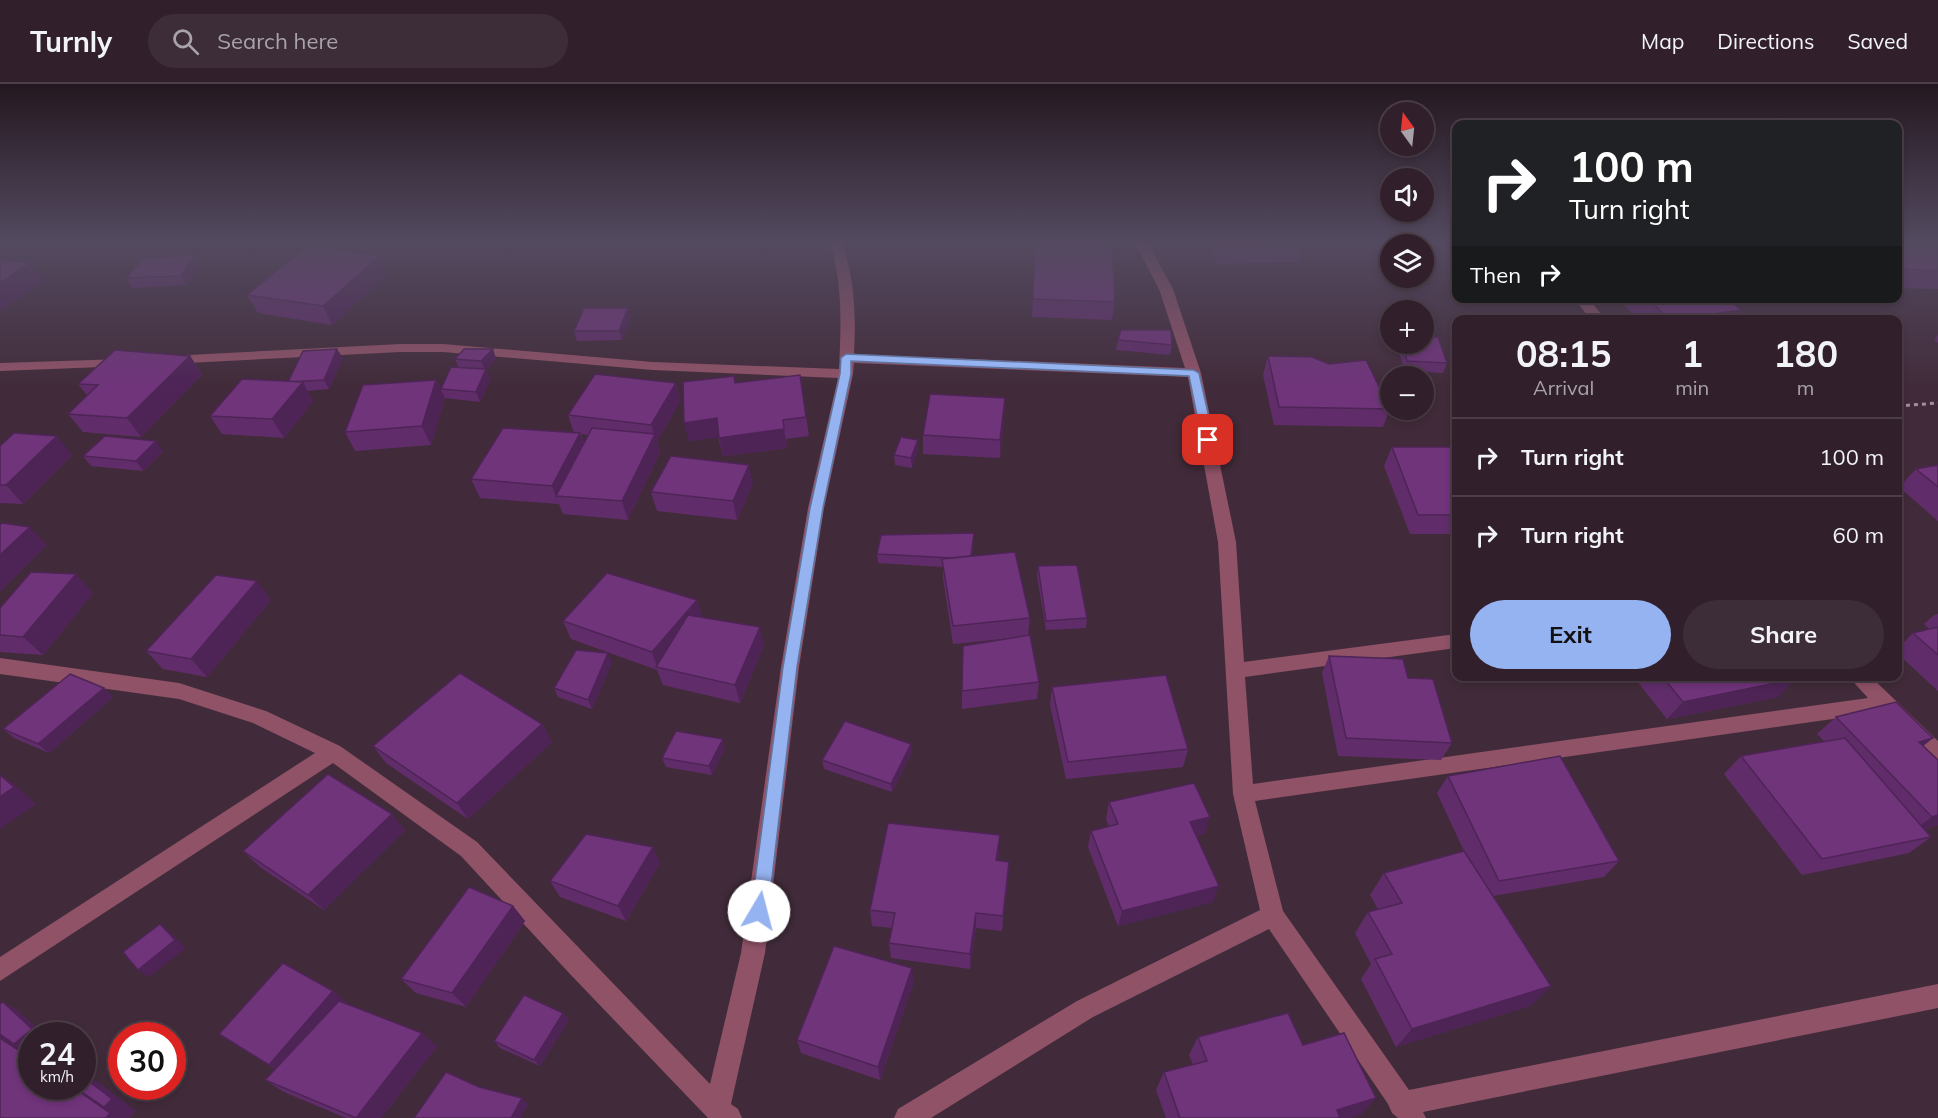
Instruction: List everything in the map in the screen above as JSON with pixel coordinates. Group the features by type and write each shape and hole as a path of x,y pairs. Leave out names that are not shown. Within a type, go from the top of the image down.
{"street":[{"path":"723,1113 753,953 790,667 816,508 846,366 849,309 847,291"},
{"path":"1167,291 1194,373 1227,542 1243,794 1273,915 1407,1111 1938,996"},
{"path":"1584,303 1595,315"},
{"path":"158,361 400,348 443,348 653,366 846,366 1194,373"},
{"path":"0,367 134,362"},
{"path":"1235,671 1452,641"},
{"path":"0,666 179,691 259,717 333,753 469,849 578,966 723,1113"},
{"path":"1862,681 1938,754"},
{"path":"1243,794 1885,704"},
{"path":"0,970 333,753"},
{"path":"907,1118 1085,1009 1273,915"}],"path":[{"path":"1902,406 1938,403"}],"building":[{"path":"252,291 340,291 323,306 247,295"},
{"path":"1033,291 1114,291 1115,302 1033,299"},
{"path":"1652,303 1733,303 1741,310 1706,315 1665,315"},
{"path":"584,308 628,308 619,331 574,331"},
{"path":"1121,330 1171,330 1172,345 1118,340"},
{"path":"1434,337 1438,337 1447,363 1407,361 1405,354 1434,354"},
{"path":"337,349 324,380 288,382 303,351"},
{"path":"464,349 493,349 481,361 455,359"},
{"path":"115,350 190,356 127,418 68,414 98,385 78,384"},
{"path":"1268,356 1312,357 1329,364 1366,360 1380,389 1380,409 1279,407"},
{"path":"451,367 486,369 476,392 441,389"},
{"path":"595,374 676,383 651,425 568,415"},
{"path":"800,375 806,417 783,420 784,429 719,438 717,418 684,423 683,382 734,376 735,383"},
{"path":"242,379 303,382 272,419 210,416"},
{"path":"436,380 422,426 345,432 363,385"},
{"path":"930,394 1005,398 1000,440 923,435"},
{"path":"503,428 580,433 552,486 471,479"},
{"path":"592,428 655,434 622,501 556,496"},
{"path":"14,433 57,436 6,485 0,485 0,446"},
{"path":"105,436 156,441 136,461 83,456"},
{"path":"901,437 918,440 911,458 894,455"},
{"path":"1392,447 1452,447 1452,515 1418,515"},
{"path":"671,456 749,465 733,501 651,492"},
{"path":"1938,465 1938,487 1916,469"},
{"path":"2,523 30,527 0,555 0,525"},
{"path":"974,533 971,556 951,558 877,554 881,535"},
{"path":"1015,552 1030,618 953,626 942,559"},
{"path":"1077,565 1087,618 1046,621 1038,566"},
{"path":"31,572 76,574 23,637 0,635 0,608"},
{"path":"607,573 697,600 652,652 563,621"},
{"path":"216,575 257,581 191,659 146,651"},
{"path":"688,615 760,627 735,685 656,667"},
{"path":"1938,627 1938,655 1913,633"},
{"path":"1030,635 1039,682 962,691 963,646"},
{"path":"576,650 608,653 588,700 554,688"},
{"path":"1329,656 1403,659 1408,678 1433,679 1452,743 1346,738"},
{"path":"460,673 542,724 457,803 373,746"},
{"path":"70,674 104,688 38,744 3,729"},
{"path":"1166,675 1188,749 1068,762 1052,687"},
{"path":"1666,681 1785,681 1683,702"},
{"path":"1896,702 1933,738 1919,742 1938,760 1938,815 1932,817 1836,717"},
{"path":"845,721 911,744 891,784 822,760"},
{"path":"676,731 723,739 709,766 662,758"},
{"path":"1845,738 1931,837 1822,859 1741,756"},
{"path":"1560,756 1619,861 1499,881 1448,776"},
{"path":"328,774 392,814 308,895 243,851"},
{"path":"0,775 14,787 0,797"},
{"path":"1194,783 1210,817 1190,822 1219,886 1122,911 1091,831 1118,824 1109,802"},
{"path":"888,823 1000,835 996,860 1009,862 1003,916 976,913 970,954 889,943 895,913 870,910"},
{"path":"586,834 653,847 618,906 550,881"},
{"path":"1464,851 1551,986 1412,1029 1375,959 1392,954 1368,912 1402,903 1384,873"},
{"path":"469,887 513,906 452,993 401,979"},
{"path":"160,924 175,940 138,970 123,952"},
{"path":"834,946 912,968 878,1067 797,1040"},
{"path":"283,963 333,991 269,1065 219,1034"},
{"path":"524,995 563,1013 534,1060 494,1041"},
{"path":"339,1001 422,1033 356,1118 265,1080"},
{"path":"3,1002 24,1022 18,1022 18,1041 14,1044 0,1034 0,1004"},
{"path":"1288,1013 1303,1045 1344,1033 1376,1098 1337,1110 1340,1118 1180,1118 1164,1072 1207,1061 1198,1037"},
{"path":"0,1038 18,1050 18,1100 91,1100 110,1113 106,1118 0,1118"},
{"path":"446,1072 479,1087 522,1098 511,1118 414,1118"},
{"path":"96,1087 108,1096 108,1100 111,1100 104,1107 94,1100 96,1100"}],"route":[{"path":"759,911 790,667 816,508 846,374 846,358 1194,373 1208,440"}]}
